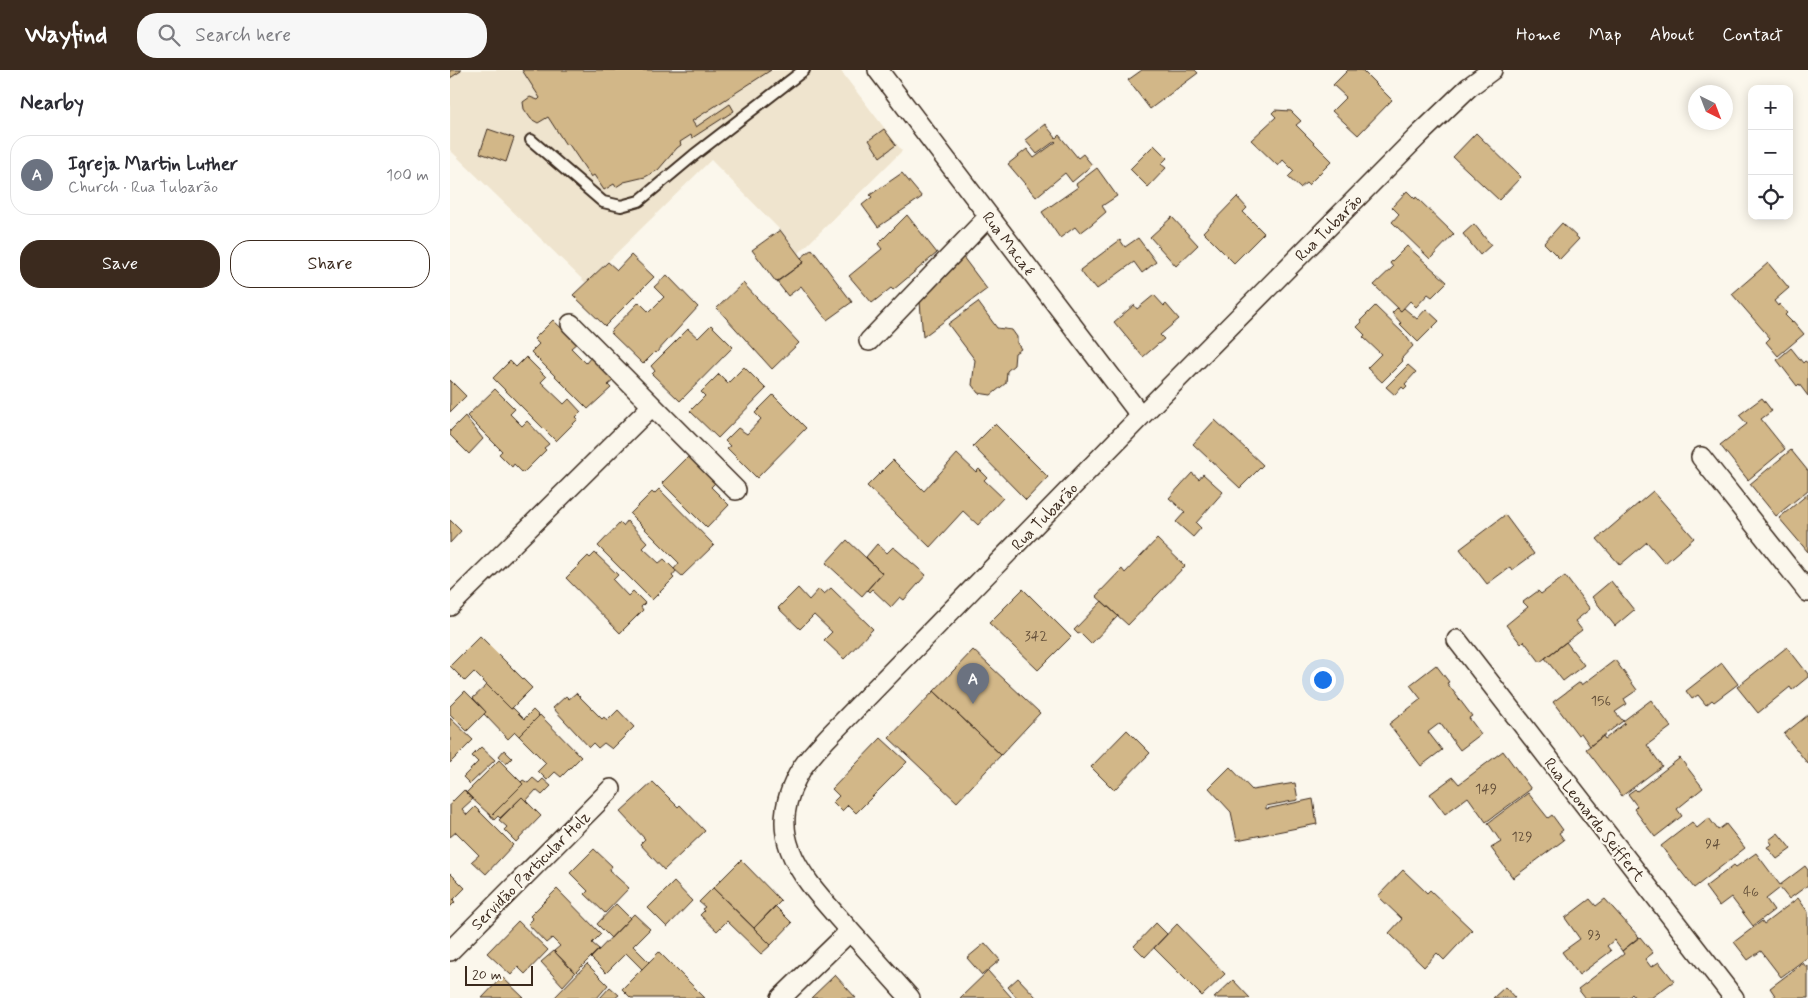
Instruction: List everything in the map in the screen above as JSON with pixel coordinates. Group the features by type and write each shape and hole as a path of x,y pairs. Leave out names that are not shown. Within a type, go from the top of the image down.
{"street":[{"name":"Rua Macaé","path":"878,70 1141,416"},
{"name":"Rua Tubarão","path":"910,998 803,876 789,849 785,826 788,795 803,767 846,719 1141,416 1420,134 1469,88 1492,70"},
{"path":"869,341 989,216"},
{"path":"571,324 736,490"},
{"path":"450,606 652,406"},
{"path":"1701,457 1808,592"},
{"name":"Rua Leonardo Seiffert","path":"1457,640 1734,998"},
{"name":"Servidão Particular Holz","path":"450,950 611,789"},
{"path":"781,998 850,930"}],"lane":[{"path":"531,140 603,202 621,206 639,200 804,70"}],"shaded area":[{"path":"450,70 840,70 902,151 798,254 780,230 711,160 586,283 450,150"}],"building":[{"path":"450,70 461,70 461,71 450,78"},
{"path":"522,70 771,70 692,121 696,127 730,104 734,111 692,138 691,135 680,142 681,145 658,170 645,177 624,182 616,187 614,184 604,190 594,175 591,177 568,143 566,145 548,117 538,123 531,119 524,109 523,102 530,97 538,100 540,98"},
{"path":"1142,70 1195,70 1198,73 1150,109 1128,80"},
{"path":"1348,70 1362,70 1392,100 1358,135 1332,111 1346,97 1333,85"},
{"path":"1275,110 1291,111 1301,121 1296,125 1332,161 1308,185 1306,183 1300,188 1288,177 1294,171 1283,160 1278,166 1251,140 1276,117 1272,113"},
{"path":"1045,124 1056,138 1059,135 1078,158 1083,154 1092,165 1072,182 1065,173 1036,197 1008,164 1027,149 1034,158 1056,142 1037,154 1025,140"},
{"path":"488,129 514,138 506,162 480,153"},
{"path":"884,129 896,145 880,157 869,140"},
{"path":"1476,133 1521,177 1499,200 1453,157"},
{"path":"1154,145 1167,158 1161,164 1166,168 1148,187 1130,169"},
{"path":"1097,168 1117,196 1102,206 1106,212 1080,233 1075,227 1060,238 1042,212 1078,187 1076,184"},
{"path":"902,173 922,197 878,227 862,205 872,197 870,195"},
{"path":"1407,191 1415,199 1416,197 1454,234 1430,259 1392,222 1399,214 1392,207"},
{"path":"1237,197 1247,208 1243,212 1264,233 1234,263 1203,232"},
{"path":"907,215 937,253 893,290 891,288 872,303 849,276 882,249 878,244"},
{"path":"1172,217 1198,245 1176,266 1150,237"},
{"path":"1562,223 1579,239 1560,259 1544,243"},
{"path":"1474,224 1491,245 1480,255 1463,234"},
{"path":"780,230 804,262 776,282 752,250"},
{"path":"1138,238 1156,262 1142,273 1134,262 1097,289 1093,284 1091,285 1080,270 1120,240 1125,247"},
{"path":"1407,246 1447,282 1432,297 1428,294 1416,307 1410,301 1401,311 1374,285 1393,267 1390,263"},
{"path":"812,249 852,302 827,320 801,286 788,296 777,282 804,262 801,258"},
{"path":"631,255 654,277 605,326 573,295 608,262 617,270"},
{"path":"963,257 987,289 923,337 920,302 922,301 920,298"},
{"path":"1768,263 1789,288 1774,301 1778,306 1779,304 1787,313 1785,315 1804,334 1778,356 1766,342 1770,338 1732,294"},
{"path":"667,275 698,307 656,353 643,364 610,332 639,302 649,312 664,297 654,287"},
{"path":"743,283 799,343 772,369 717,308"},
{"path":"1154,295 1164,306 1166,304 1179,319 1160,335 1164,339 1143,357 1114,322 1134,305 1137,309"},
{"path":"978,302 997,328 1012,330 1017,337 1017,343 1021,349 1015,353 1014,365 1007,371 1006,383 991,395 978,393 972,385 975,360 948,324"},
{"path":"1375,306 1405,335 1413,346 1401,359 1403,361 1382,382 1367,368 1381,354 1363,337 1365,335 1357,327 1362,322 1361,320"},
{"path":"1397,308 1401,311 1404,308 1417,319 1426,309 1439,321 1418,342 1392,313"},
{"path":"553,320 577,343 571,348 586,363 591,357 614,380 608,385 611,388 588,409 531,352 539,344 534,339"},
{"path":"711,325 733,347 680,401 652,374 655,371 651,366 688,329 698,338"},
{"path":"1791,348 1803,363 1805,361 1808,363 1808,396 1799,384 1797,386 1777,360"},
{"path":"526,357 546,377 541,382 564,404 569,399 581,412 576,417 578,419 556,441 493,378 510,361 516,367"},
{"path":"1408,365 1416,372 1405,384 1407,386 1404,389 1402,387 1395,395 1386,387"},
{"path":"744,367 766,389 718,438 690,411 705,396 701,392 719,374 728,383"},
{"path":"450,380 466,396 450,412"},
{"path":"495,389 515,409 510,414 522,426 527,421 549,444 544,448 546,450 523,473 514,464 512,467 499,454 502,451 467,416"},
{"path":"773,395 806,428 757,478 727,448 730,446 725,441 738,428 747,434 761,419 755,413"},
{"path":"1762,398 1772,411 1761,419 1785,449 1748,480 1720,445 1747,424 1739,415"},
{"path":"465,416 483,439 469,454 450,435 450,431"},
{"path":"1215,420 1263,465 1240,488 1193,444"},
{"path":"995,424 1048,477 1026,500 973,446"},
{"path":"1791,450 1808,471 1808,490 1776,516 1750,484"},
{"path":"957,454 976,472 979,469 987,477 984,480 1003,498 978,525 963,511 930,547 867,486 893,460 924,491"},
{"path":"690,455 716,482 711,487 729,505 707,528 662,483"},
{"path":"1192,473 1199,479 1203,474 1223,492 1196,523 1201,528 1193,537 1176,522 1185,512 1169,498"},
{"path":"659,489 714,545 682,576 674,569 679,563 630,514 652,492 654,494"},
{"path":"1653,491 1694,538 1665,563 1647,542 1620,565 1597,539"},
{"path":"1808,494 1808,552 1779,518"},
{"path":"1505,515 1534,554 1512,570 1510,567 1487,584 1460,549"},
{"path":"450,520 461,531 450,543"},
{"path":"627,521 648,543 643,548 659,563 664,559 676,571 672,576 674,578 652,600 598,546 620,523 623,526"},
{"path":"1157,539 1185,566 1128,625 1096,596 1122,569 1125,573"},
{"path":"847,540 882,573 862,596 826,563"},
{"path":"877,544 887,553 893,547 926,575 904,600 900,597 891,607 872,589 869,592 867,590 882,573 866,557"},
{"path":"595,553 618,575 613,580 628,596 633,591 645,603 641,607 643,610 620,633 566,578 588,556 590,558"},
{"path":"1565,576 1590,609 1575,621 1582,630 1540,662 1524,641 1521,644 1506,625 1528,607 1523,602 1538,591 1541,594"},
{"path":"1611,581 1634,610 1615,626 1592,597"},
{"path":"798,588 809,600 819,589 824,594 831,588 873,629 844,659 824,640 832,632 814,615 800,629 778,608"},
{"path":"1023,589 1071,637 1038,670 989,623"},
{"path":"1102,601 1118,616 1091,644 1074,630"},
{"path":"480,636 532,688 511,709 474,672 465,681 450,666"},
{"path":"1566,642 1584,665 1563,681 1545,658"},
{"path":"1787,647 1808,674 1808,677 1792,690 1790,687 1758,713 1737,687"},
{"path":"973,650 1040,713 1001,755 934,691"},
{"path":"1615,660 1637,690 1624,699 1627,704 1615,712 1623,721 1590,746 1581,733 1578,735 1553,702 1580,682 1582,685"},
{"path":"1722,663 1738,684 1714,702 1712,700 1706,705 1698,695 1692,699 1686,691"},
{"path":"1436,665 1472,716 1469,718 1481,734 1460,750 1440,723 1428,732 1442,750 1421,766 1389,724 1421,699 1410,685"},
{"path":"487,685 524,719 533,710 539,716 519,736 515,732 508,739 484,714 486,712 473,698"},
{"path":"465,691 486,712 467,731 450,714 450,706"},
{"path":"934,691 1001,755 957,802 889,738"},
{"path":"576,693 602,719 604,717 607,721 618,710 634,727 612,749 604,743 598,748 593,743 589,747 553,708 566,696 569,699"},
{"path":"1651,700 1671,727 1647,745 1662,766 1622,796 1586,749 1603,736 1605,739 1625,723 1623,721"},
{"path":"540,715 581,757 561,777 555,772 547,780 538,771 546,763 519,736"},
{"path":"1808,715 1808,764 1784,734"},
{"path":"450,718 473,740 450,763"},
{"path":"1127,730 1150,753 1114,790 1091,767"},
{"path":"881,738 907,762 856,813 848,805 842,811 833,802 839,796 832,789"},
{"path":"481,747 495,760 470,784 463,777 478,762 472,756"},
{"path":"504,750 512,758 506,764 499,756"},
{"path":"1503,751 1531,789 1486,822 1468,797 1445,814 1430,794 1453,777 1459,784"},
{"path":"1680,758 1703,788 1677,809 1682,816 1655,837 1634,809 1637,806 1628,794 1635,789 1637,791"},
{"path":"499,760 523,784 491,816 466,793"},
{"path":"1230,767 1252,790 1295,783 1298,800 1266,806 1266,809 1313,799 1317,824 1237,840 1231,812 1209,788"},
{"path":"533,778 539,783 543,779 551,786 542,795 536,790 526,801 522,797 500,818 498,816 494,820 491,816 523,784 521,782 523,780 528,783"},
{"path":"653,782 678,807 680,805 705,831 664,870 640,844 645,839 620,812"},
{"path":"464,790 473,799 462,809 467,815 475,807 513,845 486,874 472,861 479,855 456,832 450,837 450,804"},
{"path":"1528,793 1548,818 1552,815 1563,830 1559,833 1564,840 1513,878 1491,848 1501,842 1488,823"},
{"path":"522,797 541,816 516,842 504,830 507,827 499,820"},
{"path":"1709,818 1718,830 1726,824 1745,848 1694,888 1661,846 1692,822 1697,828"},
{"path":"1778,833 1791,849 1777,859 1767,847 1772,844 1769,840"},
{"path":"594,849 612,866 609,870 629,888 605,913 585,894 588,891 570,873"},
{"path":"1756,853 1780,885 1805,866 1808,870 1808,885 1789,899 1780,888 1766,899 1774,910 1753,926 1731,897 1719,906 1705,887 1734,865 1736,867"},
{"path":"741,860 781,901 754,928 713,888"},
{"path":"1403,870 1427,893 1430,890 1472,930 1444,960 1437,953 1424,967 1389,933 1402,919 1378,896"},
{"path":"450,873 465,888 453,900 455,902 450,907"},
{"path":"674,882 692,901 667,927 648,908"},
{"path":"713,888 771,945 761,954 727,921 717,931 700,915 705,907 699,902"},
{"path":"557,889 601,934 592,943 599,949 575,973 554,951 560,946 552,938 546,943 528,924 533,919 530,916"},
{"path":"1798,898 1808,912 1808,957 1781,977 1761,951 1748,960 1734,942 1762,921 1764,924"},
{"path":"1590,899 1596,906 1605,899 1639,937 1622,951 1614,940 1607,946 1611,951 1579,975 1562,952 1580,939 1565,918"},
{"path":"616,904 630,918 611,938 597,924"},
{"path":"775,906 792,923 771,945 754,928"},
{"path":"634,914 650,929 633,946 649,962 642,969 626,953 606,973 591,958"},
{"path":"518,921 548,950 525,974 518,967 511,975 487,953"},
{"path":"1156,923 1167,934 1145,957 1134,946"},
{"path":"1177,924 1225,974 1202,996 1154,948"},
{"path":"1640,937 1653,953 1645,959 1651,967 1659,962 1674,981 1651,998 1635,998 1632,994 1628,998 1585,998 1578,989 1624,954 1622,951"},
{"path":"985,943 1000,960 982,975 967,958"},
{"path":"554,951 575,973 563,986 541,962"},
{"path":"659,952 705,998 631,998 622,989"},
{"path":"1803,963 1806,967 1808,966 1808,998 1774,998 1776,997 1770,988"},
{"path":"587,964 608,985 597,998 554,998"},
{"path":"988,971 1012,998 960,998"},
{"path":"835,975 856,998 811,998"},
{"path":"502,977 524,998 482,998"},
{"path":"1018,978 1035,998 1017,998 1008,987"},
{"path":"1233,980 1250,998 1214,998"},
{"path":"610,987 619,995 615,998 600,998"},
{"path":"1505,987 1515,998 1493,998"}],"place":[{"name":"Igreja Martin Luther","path":"973,704"}]}
